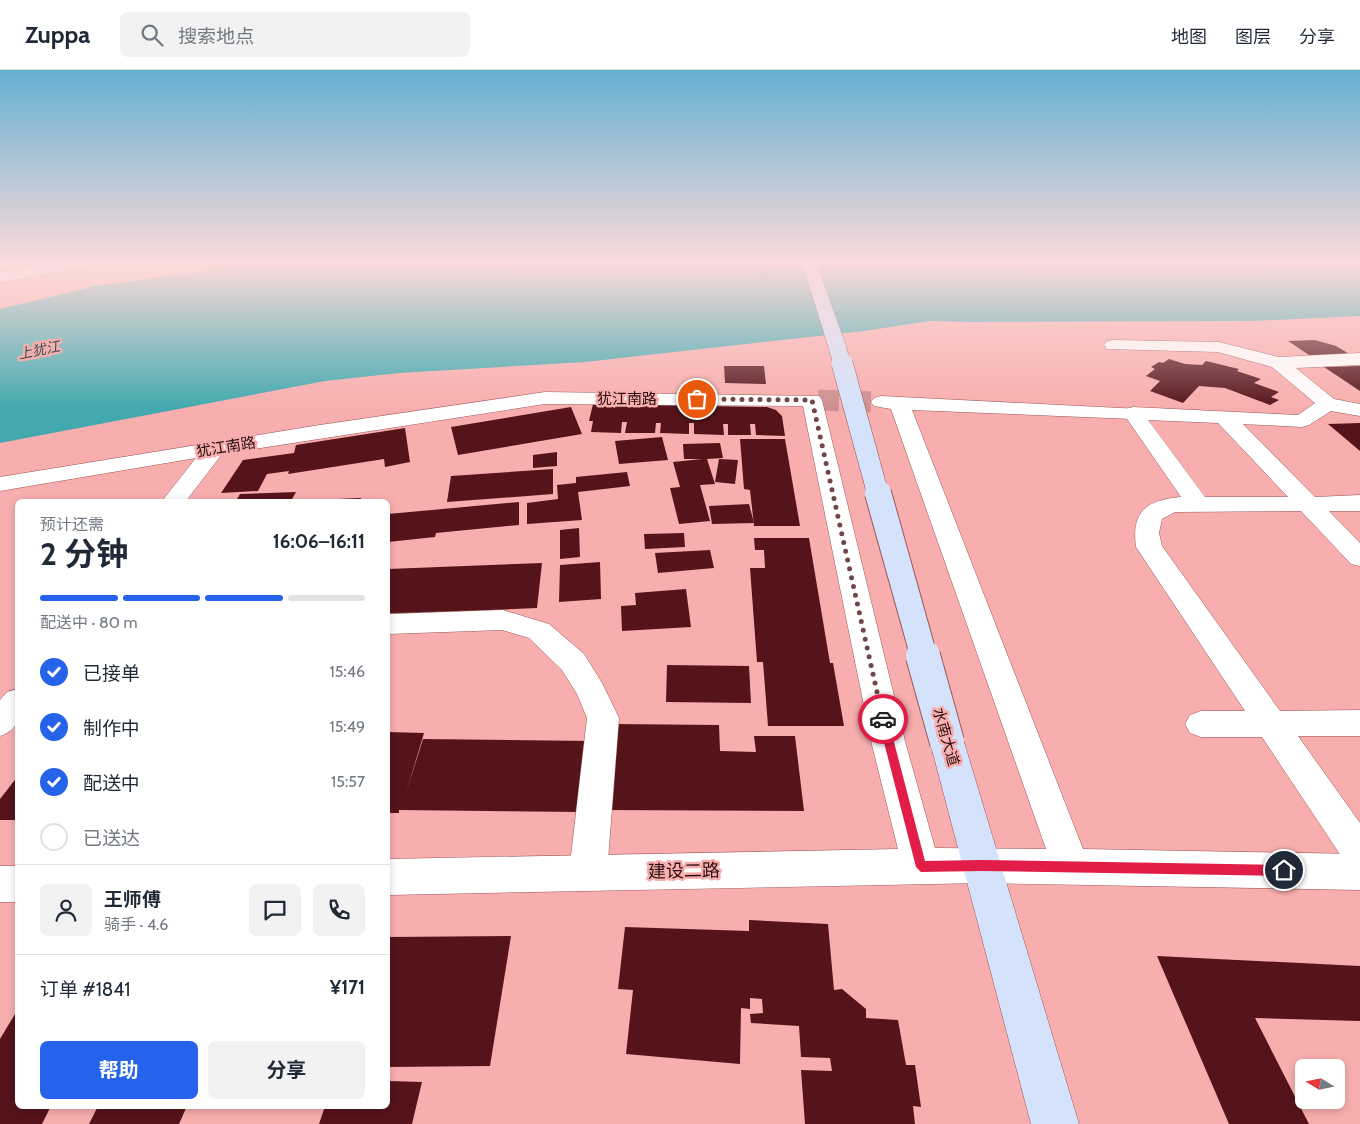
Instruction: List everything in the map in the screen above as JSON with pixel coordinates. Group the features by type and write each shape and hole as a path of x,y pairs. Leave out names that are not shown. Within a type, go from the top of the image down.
{"main road":[{"name":"水南大道","path":"825,311 838,349 1055,1124"}],"street":[{"path":"1113,345 1219,347 1280,363 1360,359"},
{"path":"1280,363 1328,404 1360,410"},
{"name":"犹江南路","path":"0,484 215,448 545,398 815,400 889,745 921,867"},
{"path":"1071,867 890,403 1302,421 1328,404"},
{"path":"1133,414 1198,504"},
{"path":"1224,418 1360,558"},
{"path":"176,499 215,448"},
{"path":"1360,502 1169,505 1152,512 1147,520 1146,536 1149,547 1360,852"},
{"path":"390,624 503,620 538,631 573,662 591,691 603,718 588,873"},
{"path":"0,723 15,705"},
{"path":"1201,724 1360,723"},
{"name":"建设二路","path":"390,877 981,865 1360,872"},
{"path":"0,884 15,884"}],"water":[{"name":"上犹江","path":"0,311 1360,311 1360,316 1253,321 930,321 864,331 585,362 399,373 325,381 0,443"}],"building":[{"path":"1315,340 1336,346 1351,355 1312,357 1288,341"},
{"path":"1169,359 1185,364 1202,365 1206,361 1239,369 1237,371 1261,379 1254,383 1279,392 1271,397 1279,400 1270,405 1225,388 1199,386 1183,403 1150,391 1160,381 1146,376 1155,369 1151,367"},
{"path":"724,366 764,366 766,384 725,383"},
{"path":"1360,366 1360,391 1324,367"},
{"path":"593,404 767,407 776,410 782,416 785,436 756,435 755,424 750,424 751,435 728,435 728,424 723,424 724,435 694,434 694,423 689,423 689,434 660,433 661,423 656,423 655,433 625,433 627,422 622,422 621,433 591,432 593,421 589,421"},
{"path":"571,407 582,434 458,455 451,427"},
{"path":"1360,423 1360,451 1328,424"},
{"path":"405,428 410,462 385,467 384,459 288,474 289,471 267,474 258,491 221,493 243,460 294,453 296,445"},
{"path":"662,437 668,460 619,464 615,441"},
{"path":"740,439 785,439 800,526 754,526 750,490 744,489"},
{"path":"720,443 723,458 707,459 715,484 700,485 710,521 679,524 670,488 680,487 673,462 702,459 684,459 683,444"},
{"path":"557,452 557,466 533,468 533,455"},
{"path":"719,459 738,460 735,484 715,482"},
{"path":"553,469 553,494 447,502 451,476"},
{"path":"627,472 630,486 578,492 582,520 527,524 527,503 558,499 557,485 576,483 576,477"},
{"path":"296,492 292,499 237,499 240,494"},
{"path":"519,502 519,525 436,533 435,537 390,542 390,514"},
{"path":"749,504 754,523 712,524 709,506"},
{"path":"579,528 580,557 560,559 560,530"},
{"path":"684,533 685,547 645,549 644,534"},
{"path":"754,538 809,538 830,663 833,663 844,726 768,726 763,662 757,662 750,568 765,568 764,550 755,550"},
{"path":"710,550 714,568 658,573 655,553"},
{"path":"600,562 601,599 559,602 560,565"},
{"path":"542,563 537,608 390,615 390,569"},
{"path":"686,589 691,627 622,631 621,606 636,605 635,593"},
{"path":"667,665 749,666 751,703 666,702"},
{"path":"613,724 719,725 720,751 756,752 754,736 795,736 804,811 603,810"},
{"path":"390,732 424,733 407,790 423,739 592,741 582,812 399,810 399,813 390,813"},
{"path":"15,780 15,820 0,820 0,799"},
{"path":"749,920 828,924 834,990 842,989 866,1009 866,1018 898,1020 906,1065 915,1065 921,1107 913,1106 915,1124 805,1124 801,1070 832,1071 830,1058 801,1057 799,1026 751,1023 750,1014 763,1013 762,999 750,998 750,1009 741,1008 740,1064 626,1054 633,990 618,989 625,927 749,931"},
{"path":"511,936 490,1066 390,1067 390,937"},
{"path":"1157,956 1360,966 1360,1021 1255,1018 1295,1097 1295,1109 1301,1109 1309,1124 1229,1124"},
{"path":"15,1014 15,1109 50,1109 42,1124 0,1124 0,1039"},
{"path":"390,1081 422,1082 412,1124 319,1124 324,1109 390,1109"},
{"path":"96,1109 186,1109 179,1124 89,1124"}],"tunnel":[{"path":"818,400 881,402"}],"way so far":[{"path":"697,399 812,400 883,719"}],"route":[{"path":"883,719 921,867 981,865 1284,870"}]}
